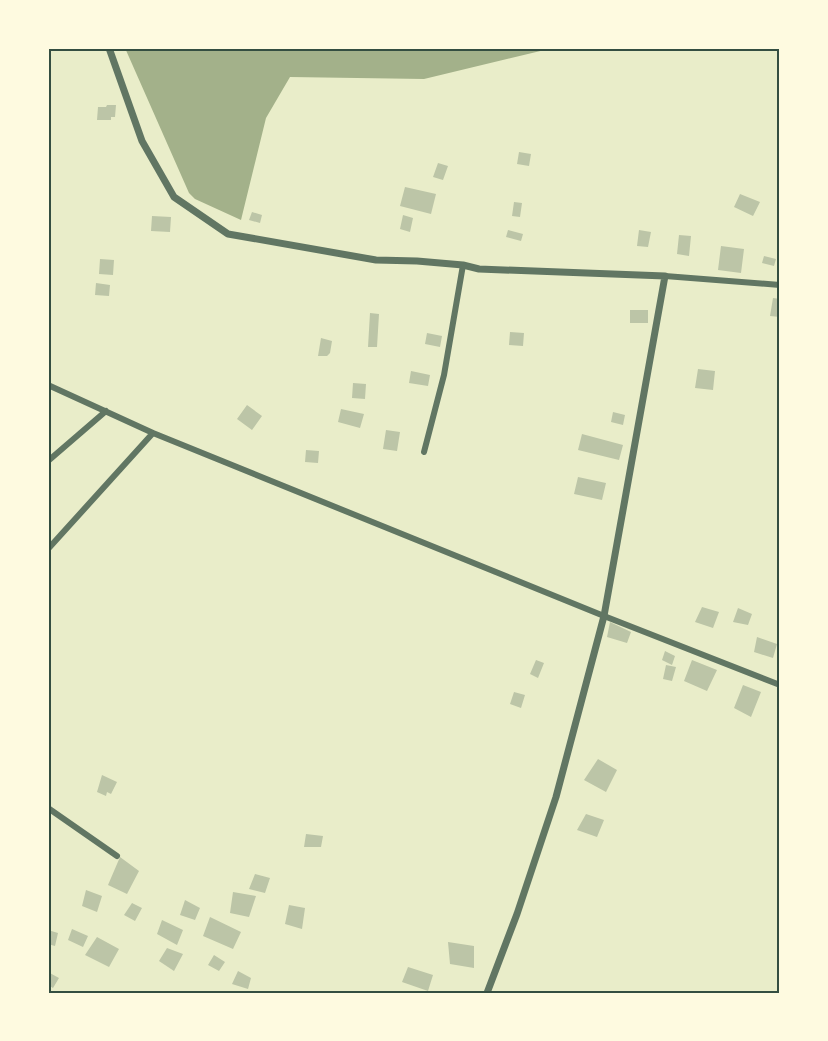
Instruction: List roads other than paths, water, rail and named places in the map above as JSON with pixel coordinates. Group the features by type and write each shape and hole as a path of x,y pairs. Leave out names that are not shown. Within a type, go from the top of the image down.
{"street":[{"path":"109,48 142,141 174,197 228,234 376,260 463,265 479,269 665,276 780,285"},
{"path":"424,452 444,375 463,265"},
{"path":"487,993 517,914 556,797 604,616 665,276"},
{"path":"48,385 153,433 780,685"},
{"path":"48,461 106,411"},
{"path":"48,549 153,433"},
{"path":"48,808 117,856"}]}
